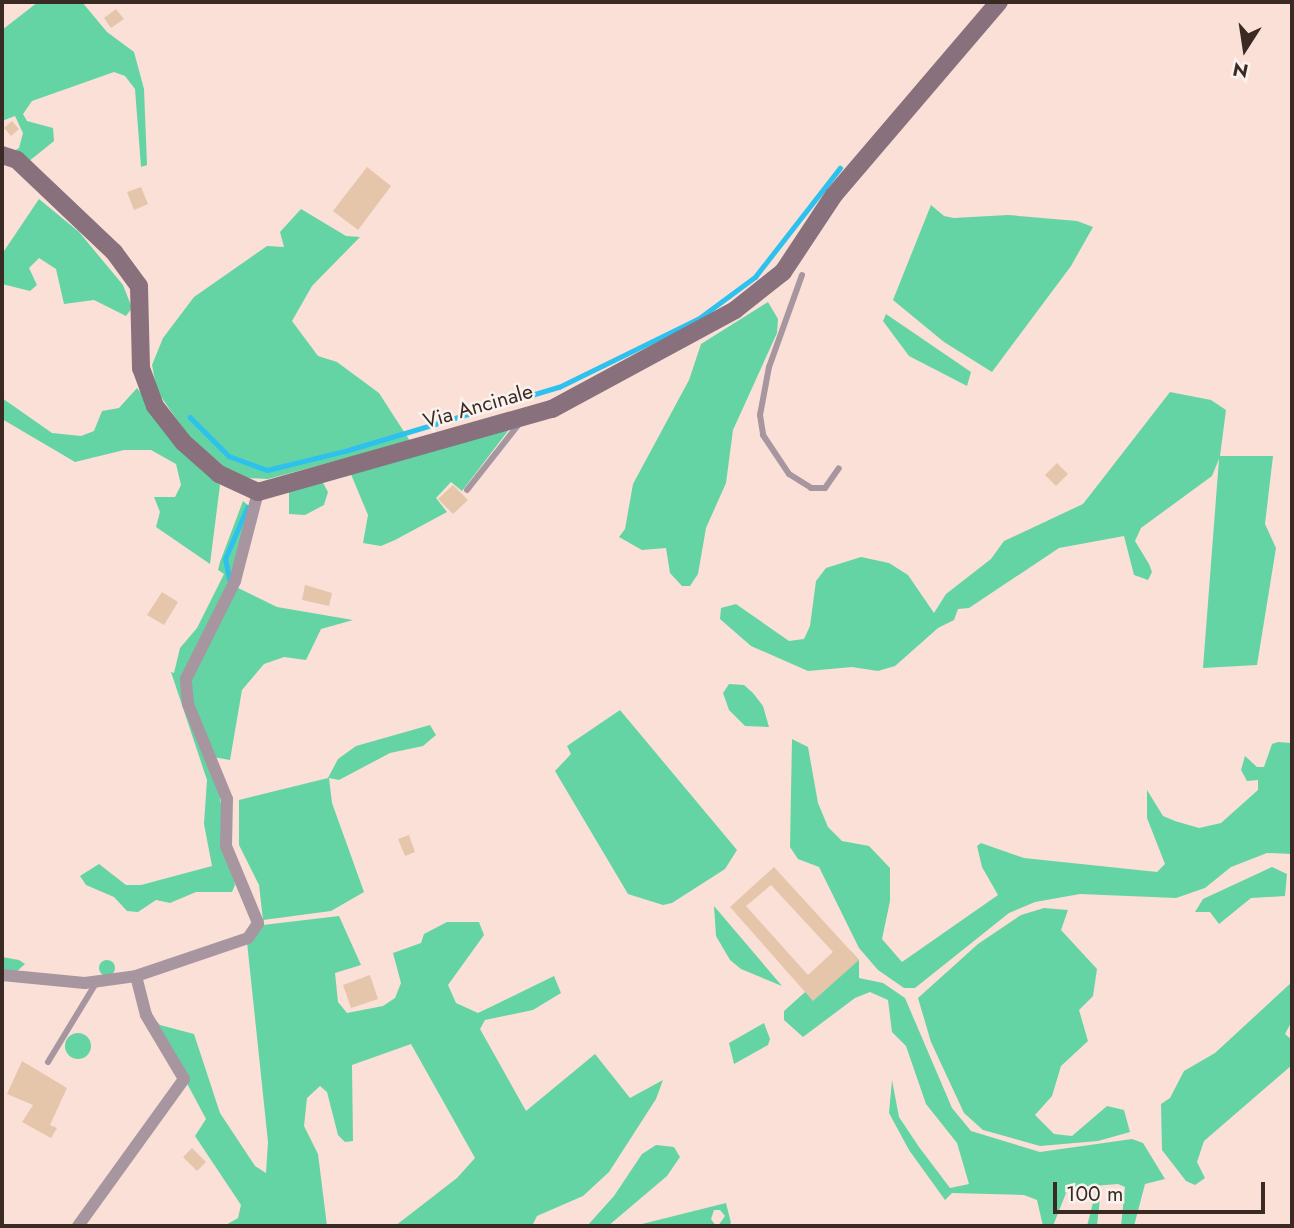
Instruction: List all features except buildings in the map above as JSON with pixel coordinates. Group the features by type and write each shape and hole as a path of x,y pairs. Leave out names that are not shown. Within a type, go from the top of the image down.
{"main road":[{"name":"Via Ancinale","path":"258,492 552,409 735,310 783,272 834,195 997,2"},
{"path":"2,155 17,160 114,252 139,286 141,368 155,406 183,442 219,474 258,492"}],"street":[{"path":"2,975 96,983 136,976 248,938 258,923 226,846 227,799 188,704 186,679 235,581 258,492"},
{"path":"78,1226 184,1079 146,1015 136,976"}],"lane":[{"path":"802,275 769,368 760,415 763,435 789,474 811,488 825,488 839,468"},
{"path":"467,490 524,417"},
{"path":"48,1062 96,983"}],"green space":[{"path":"38,2 82,2 107,32 134,52 144,89 147,165 141,167 135,89 125,76 114,72 32,101 23,114 27,121 53,128 54,141 28,162 12,152 19,148 23,133 15,116 2,121 2,30"},
{"path":"39,199 79,232 123,285 132,308 126,316 94,300 64,304 56,269 39,258 29,268 37,285 30,291 2,284 2,254"},
{"path":"931,205 944,216 954,218 1008,215 1077,221 1093,227 1071,266 992,372 944,342 893,300"},
{"path":"301,209 346,236 360,237 312,286 292,321 318,356 337,362 379,393 410,441 268,479 247,478 229,471 187,434 157,391 152,365 163,338 194,297 267,246 284,247 280,232"},
{"path":"768,302 778,319 777,333 733,430 726,483 706,528 698,574 690,586 682,586 670,573 666,548 642,550 619,537 625,529 633,484 689,380 701,344"},
{"path":"886,314 971,372 967,386 909,356 883,321"},
{"path":"137,388 188,454 220,485 210,564 156,527 160,512 154,497 175,497 181,485 176,464 151,450 124,450 75,462 2,419 2,398 52,433 81,436 94,431 102,411 119,408"},
{"path":"1170,392 1211,400 1226,410 1220,456 1273,456 1265,524 1276,548 1257,665 1203,668 1219,459 1212,476 1141,528 1135,541 1152,572 1148,580 1134,575 1124,536 1059,548 969,608 958,609 954,620 938,628 895,666 878,671 852,667 808,671 751,646 720,619 721,608 736,604 789,641 804,639 810,626 816,581 826,568 861,557 889,563 908,575 934,613 946,594 991,559 1004,541 1083,504"},
{"path":"511,427 462,491 451,482 436,498 447,512 381,546 363,543 368,515 350,472"},
{"path":"322,481 328,492 324,505 305,515 289,514 289,489"},
{"path":"243,501 249,506 230,584 277,607 353,620 321,629 306,660 284,657 264,664 242,690 230,760 213,757 235,885 232,892 196,892 170,903 156,900 138,912 127,911 114,897 86,885 80,876 99,864 126,885 141,885 212,866 204,824 207,780 171,672 174,673 180,648 197,628 224,574 218,570 220,562"},
{"path":"729,684 744,685 753,693 763,706 769,727 745,726 729,710 723,693"},
{"path":"620,710 737,850 725,869 672,903 663,905 628,894 555,771 571,754 567,746"},
{"path":"430,725 436,735 423,746 390,753 339,780 329,778 332,803 364,892 331,911 263,920 259,885 239,845 239,800 328,778 338,759 356,746"},
{"path":"792,739 808,747 818,803 828,827 842,841 869,846 890,868 890,901 882,939 902,962 998,895 982,867 977,846 981,843 1024,858 1157,872 1165,864 1147,818 1147,790 1163,816 1199,828 1221,823 1258,790 1258,780 1247,781 1241,770 1245,756 1257,767 1264,767 1272,744 1278,742 1292,743 1292,854 1267,853 1231,867 1205,888 1176,898 1080,894 1035,902 1009,913 915,988 904,988 878,970 859,948 819,867 798,859 790,847"},
{"path":"1272,867 1287,874 1285,896 1251,898 1219,924 1210,912 1195,912 1203,899"},
{"path":"714,906 782,986 741,969 730,960 716,936"},
{"path":"1044,908 1068,910 1061,930 1097,969 1093,996 1079,1010 1088,1041 1061,1066 1052,1096 1035,1115 1054,1134 1072,1136 1107,1106 1124,1110 1130,1132 1098,1141 1040,1146 983,1130 964,1113 931,1042 918,998 978,944 1021,915"},
{"path":"339,916 361,965 335,973 338,1002 347,1013 383,1006 395,998 401,983 393,953 421,943 424,934 447,922 479,922 484,935 448,985 456,1003 478,1013 554,976 561,993 533,1010 485,1020 480,1029 526,1111 595,1054 630,1098 663,1080 656,1099 609,1172 583,1196 537,1216 532,1226 395,1226 457,1178 475,1158 411,1044 352,1065 353,1141 345,1142 338,1135 327,1092 320,1086 307,1098 304,1126 318,1154 327,1226 224,1226 238,1218 241,1205 195,1136 206,1119 150,1014 160,1025 194,1034 220,1113 255,1166 266,1173 268,1142 247,942 263,925"},
{"path":"851,951 859,960 859,978 883,983 905,998 952,1108 971,1131 1040,1152 1132,1139 1143,1143 1165,1179 1145,1184 1134,1226 1121,1226 1125,1187 1118,1184 1068,1188 1053,1226 1043,1226 1037,1200 1024,1195 952,1193 945,1200 909,1150 889,1113 892,1080 899,1117 919,1147 950,1188 969,1184 957,1143 926,1104 906,1046 892,1032 888,1000 870,992 855,998 803,1037 784,1020 784,1011"},
{"path":"2,957 25,964 16,972 2,972"},
{"path":"104,960 110,960 115,968 113,974 104,976 99,971 99,965"},
{"path":"1292,982 1292,1021 1285,1034 1292,1040 1292,1065 1204,1141 1197,1162 1205,1178 1195,1185 1186,1181 1162,1150 1161,1104 1170,1098 1184,1071 1215,1053"},
{"path":"764,1023 770,1039 768,1045 734,1064 729,1043"},
{"path":"78,1033 87,1037 91,1046 87,1055 78,1059 69,1055 65,1046 69,1037"},
{"path":"656,1145 674,1147 680,1157 667,1176 608,1226 587,1226 614,1196 642,1154"},
{"path":"1096,1191 1100,1198 1097,1226 1087,1226"},
{"path":"726,1203 731,1223 727,1226 718,1226 725,1216 720,1210 714,1210 711,1219 716,1226 634,1226"}],"waterway":[{"path":"190,417 229,456 267,470 345,451 559,387 698,319 755,277 840,168"},
{"path":"229,579 225,559 247,508"}]}
